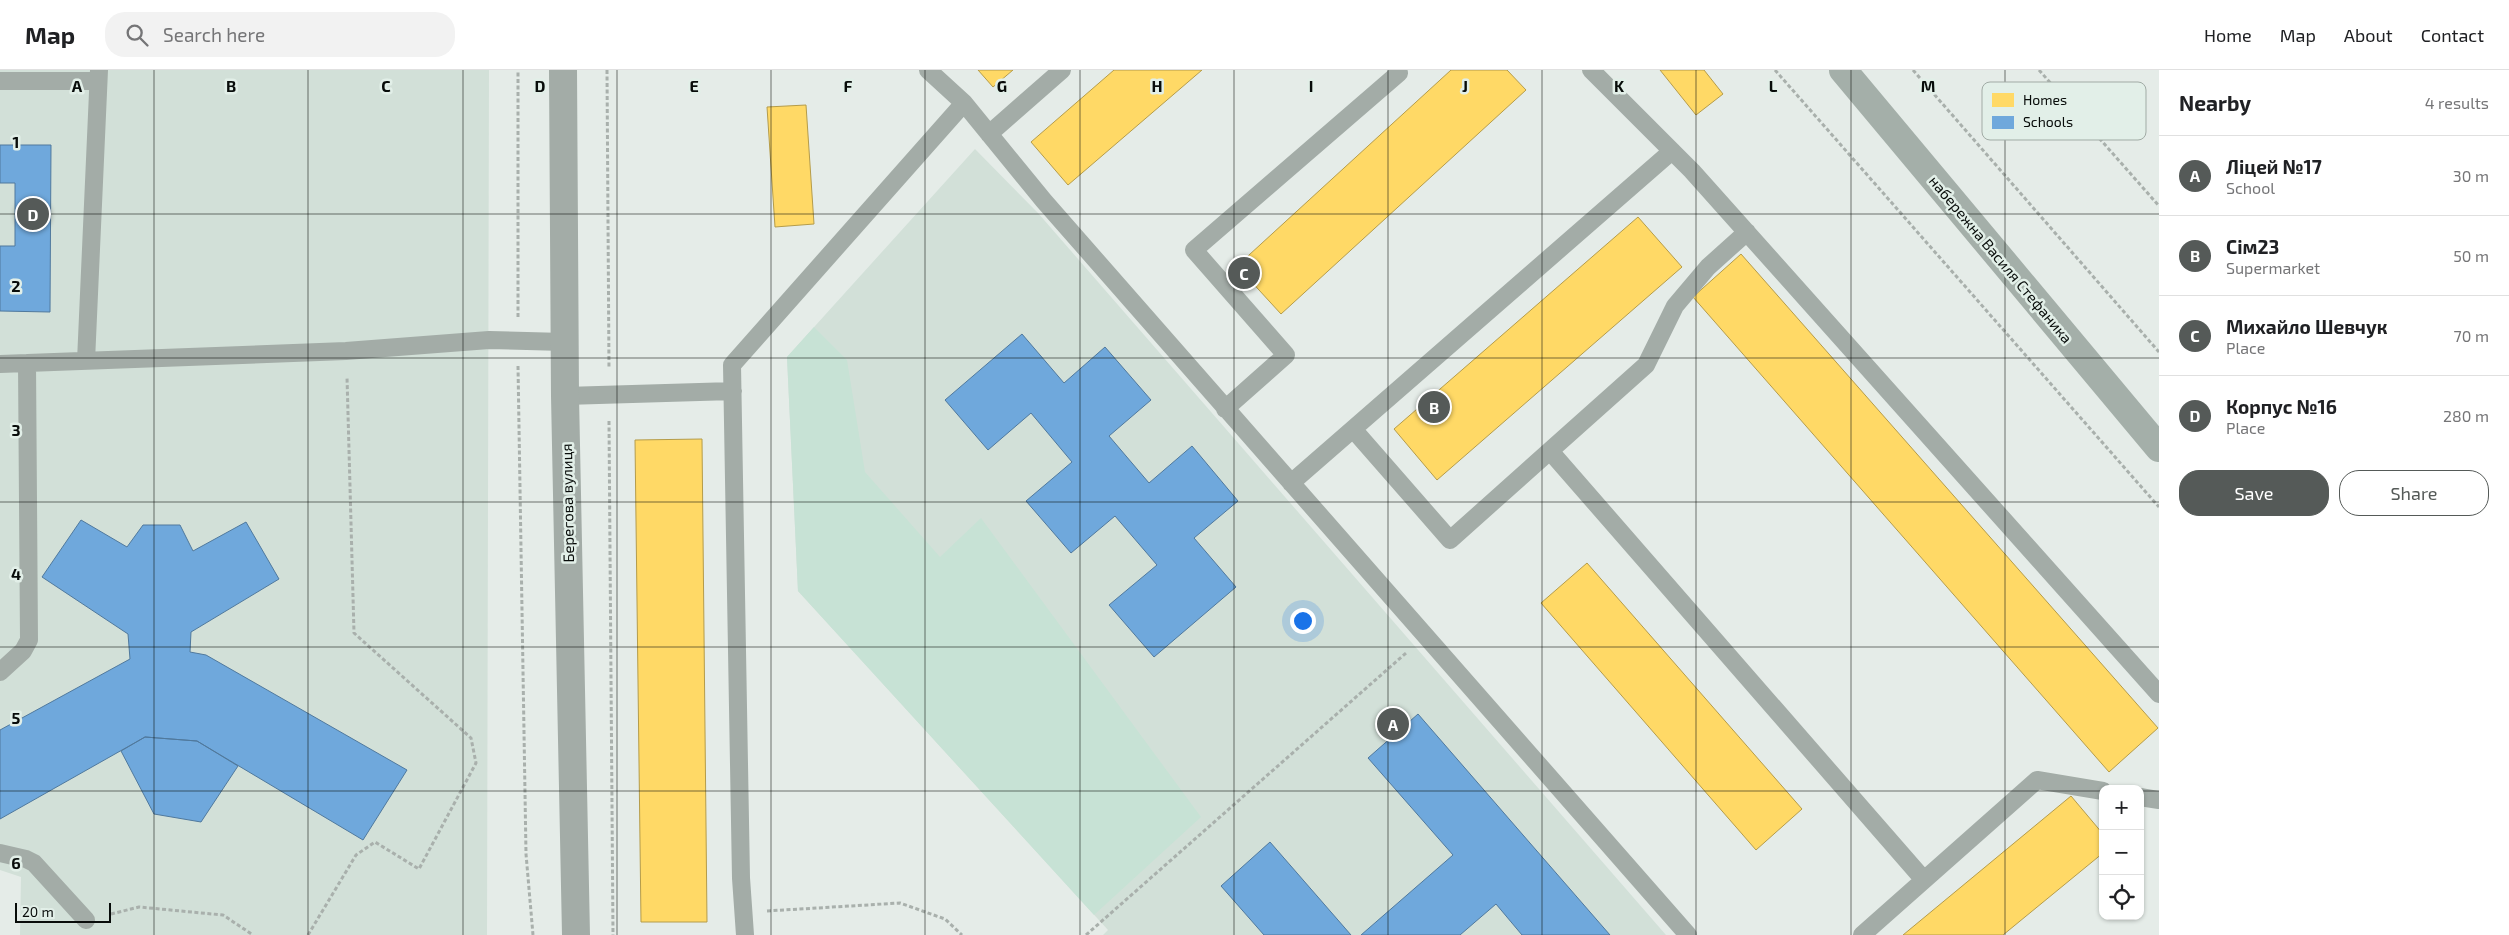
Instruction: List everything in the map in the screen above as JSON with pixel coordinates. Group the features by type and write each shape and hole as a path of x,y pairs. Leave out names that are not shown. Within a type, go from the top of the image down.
{"main road":[{"name":"набережна Василя Стефаника","path":"1843,70 2159,448"}],"street":[{"name":"Берегова вулиця","path":"563,70 564,342 576,935"}],"lane":[{"path":"928,70 964,103 1044,201 1425,636 1680,932"},
{"path":"989,134 1062,70"},
{"path":"1592,70 1672,151 1746,232 2159,694"},
{"path":"1225,409 1286,355 1194,250 1399,73"},
{"path":"0,81 99,76 86,361"},
{"path":"745,935 732,365 964,103"},
{"path":"1291,483 1672,151"},
{"path":"1353,429 1450,540 1646,365 1675,306 1708,267 1746,232"},
{"path":"0,364 346,351 489,340 564,342"},
{"path":"0,672 23,651 29,640 27,363"},
{"path":"565,396 733,391"},
{"path":"1550,451 1924,880"},
{"path":"1862,935 2037,780 2099,790"},
{"path":"2144,798 2159,800"},
{"path":"0,853 26,858 34,863 86,920"}],"path":[{"path":"518,70 518,341 526,854 533,935"},
{"path":"608,70 613,935"},
{"path":"1775,70 2159,507"},
{"path":"1913,70 2159,352"},
{"path":"2039,70 2050,82"},
{"path":"2101,140 2159,206"},
{"path":"308,935 356,855 374,842 419,869 476,762 471,738 354,633 346,351"},
{"path":"1086,935 1425,636"},
{"path":"743,912 900,903 945,919 962,935"},
{"path":"86,920 139,907 223,915 253,935"}],"shaded area":[{"path":"0,70 489,70 487,935 20,935 21,877 0,870"},
{"path":"975,149 1038,213 1666,935 1103,935 1108,930 798,591 787,357"}],"green space":[{"path":"814,327 847,360 865,472 940,557 981,518 1201,817 1094,915 798,591 787,357"}],"building: Homes":[{"path":"978,70 1013,70 993,87"},
{"path":"1114,70 1202,70 1068,185 1031,142"},
{"path":"1451,70 1507,70 1526,90 1281,314 1237,266"},
{"path":"1660,70 1704,70 1723,94 1696,115"},
{"path":"806,105 814,224 775,227 767,107"},
{"path":"1638,217 1682,267 1437,480 1394,429"},
{"path":"1741,254 2158,728 2109,772 1693,297"},
{"path":"702,439 707,922 641,922 635,440"},
{"path":"1587,563 1802,809 1756,850 1541,603"},
{"path":"2071,796 2099,829 2099,856 2003,935 1903,935"}],"building: Schools":[{"path":"0,145 51,145 50,312 0,311 0,246 15,246 15,183 0,183"},
{"path":"1022,334 1064,383 1105,347 1151,400 1109,436 1149,483 1192,446 1238,501 1194,538 1236,587 1154,657 1109,605 1157,565 1115,516 1071,553 1026,501 1072,462 1031,413 988,450 945,400"},
{"path":"81,520 127,547 143,525 180,525 193,551 246,522 279,579 191,632 190,652 206,655 407,770 363,840 197,741 145,737 0,819 0,730 130,659 128,634 42,577"},
{"path":"1418,714 1610,935 1522,935 1496,904 1460,935 1361,935 1453,855 1368,758"},
{"path":"145,737 197,741 238,766 201,822 154,814 121,751"},
{"path":"1270,842 1351,935 1264,935 1221,886"}],"place":[{"name":"Корпус №16","path":"33,214"},
{"name":"Михайло Шевчук","path":"1244,273"},
{"name":"Сім23","path":"1434,407"},
{"name":"Ліцей №17","path":"1393,724"}]}
